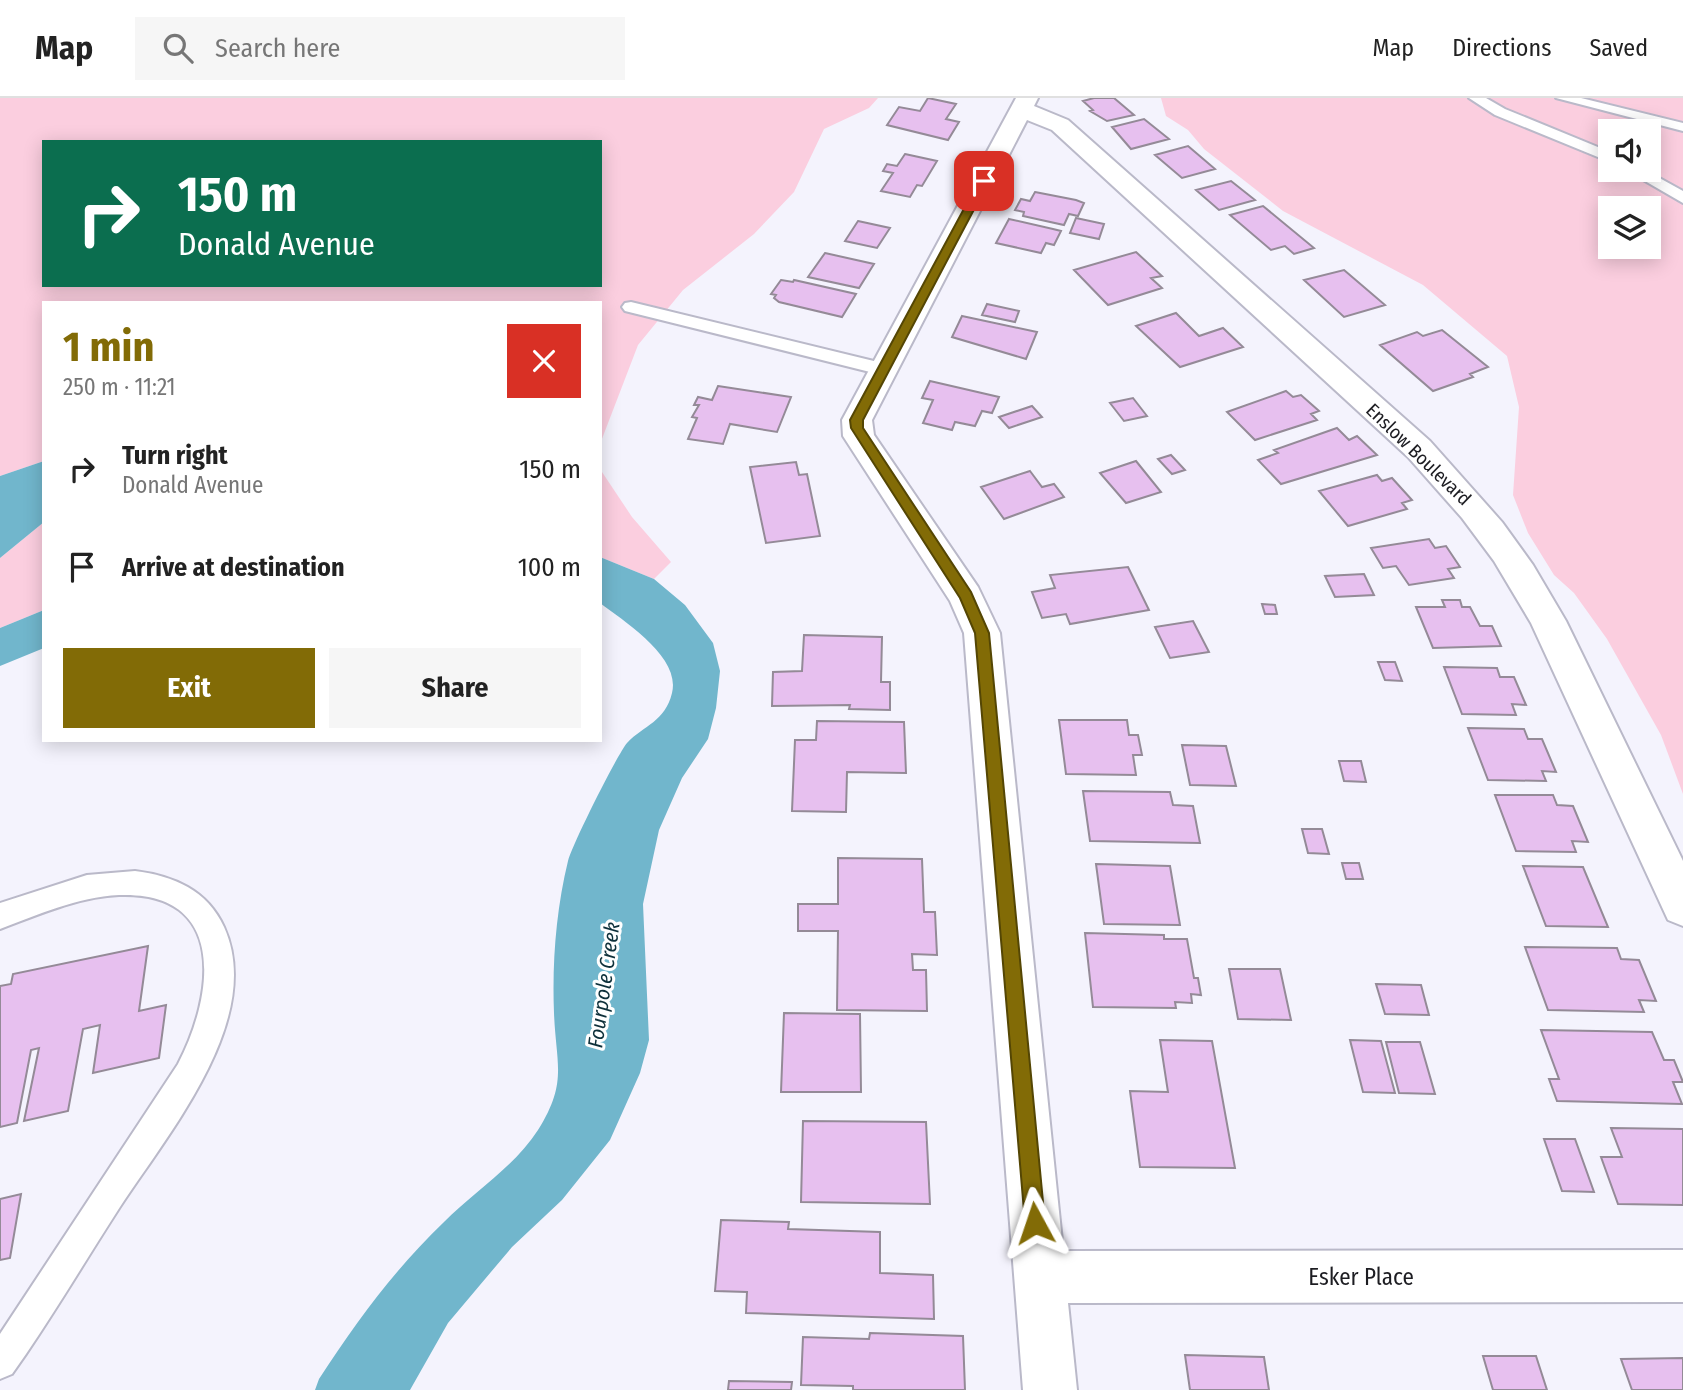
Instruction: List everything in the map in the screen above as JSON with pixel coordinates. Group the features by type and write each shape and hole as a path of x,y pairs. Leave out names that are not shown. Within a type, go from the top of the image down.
{"street":[{"path":"1025,104 857,420 859,436 966,596 982,633 1050,1390"},
{"name":"Enslow Boulevard","path":"1025,104 1050,119 1079,142 1419,449 1460,491 1524,576 1683,906"},
{"name":"Esker Place","path":"1040,1277 1683,1276"}],"lane":[{"path":"1476,98 1500,112 1598,152"},
{"path":"1563,98 1683,127"},
{"path":"1655,182 1683,198"},
{"path":"631,307 882,369"},
{"path":"0,916 60,894 116,883 153,885 184,895 204,913 216,940 218,971 216,1010 190,1070 0,1362"}],"shaded area":[{"path":"0,98 878,98 869,108 824,129 794,192 754,234 683,290 638,345 602,439 602,301 42,301 42,462 0,476"},
{"path":"1161,98 1683,98 1683,794 1661,735 1607,639 1574,593 1554,575 1528,533 1513,495 1519,407 1507,356 1423,285 1283,211 1204,149 1188,130 1166,116"},
{"path":"602,472 632,517 671,562 654,579 602,558"},
{"path":"42,524 42,611 0,628 0,558"}],"water":[{"path":"42,462 42,524 0,558 0,476"},
{"name":"Fourpole Creek","path":"602,558 654,579 685,605 713,643 720,671 716,708 708,739 682,778 659,830 643,904 649,1040 640,1073 610,1140 562,1200 512,1247 448,1323 410,1390 315,1390 319,1379 392,1277 444,1222 529,1143 553,1099 558,1073 554,956 560,898 568,861 622,751 627,743 659,717 669,703 672,693 673,680 668,666 636,630 602,604"},
{"path":"42,611 42,649 0,666 0,628"}],"building":[{"path":"928,98 956,104 946,119 959,122 948,140 887,125 899,107 920,111"},
{"path":"1114,98 1134,115 1107,121 1090,111 1093,110 1083,101"},
{"path":"1144,119 1169,139 1131,149 1112,127"},
{"path":"1188,146 1215,169 1182,178 1155,155"},
{"path":"905,154 937,161 922,186 917,185 910,197 881,191 893,173 883,171 887,164 897,166"},
{"path":"1231,181 1255,200 1219,210 1196,190"},
{"path":"1035,192 1084,203 1078,216 1069,214 1064,225 1023,216 1024,212 1015,210 1021,199 1030,201"},
{"path":"1263,206 1314,248 1294,254 1285,246 1271,250 1230,215"},
{"path":"1076,218 1104,224 1099,239 1070,233"},
{"path":"1009,219 1061,231 1054,245 1046,243 1041,253 996,243"},
{"path":"858,221 890,228 877,248 845,241"},
{"path":"1136,252 1162,276 1151,278 1162,288 1108,305 1074,270"},
{"path":"825,253 874,264 859,288 808,277"},
{"path":"1344,270 1385,305 1344,317 1304,280"},
{"path":"781,280 794,280 856,294 842,317 779,302 774,298 776,295 771,294"},
{"path":"987,304 1019,311 1015,322 982,315"},
{"path":"1176,313 1199,336 1223,328 1243,347 1180,367 1136,326"},
{"path":"962,316 1037,332 1026,359 952,337"},
{"path":"1442,330 1488,367 1470,374 1473,377 1433,391 1380,345 1417,332 1423,336"},
{"path":"930,381 999,397 992,413 982,411 975,426 955,422 952,430 923,423 933,400 922,398"},
{"path":"718,386 791,397 777,432 730,424 723,444 688,439 697,418 692,417 699,405 694,405 698,397 712,400"},
{"path":"1286,391 1293,397 1301,395 1319,411 1311,414 1317,420 1255,440 1227,412"},
{"path":"1133,398 1147,416 1124,421 1110,403"},
{"path":"1032,406 1042,417 1009,428 999,417"},
{"path":"1337,428 1349,440 1357,436 1377,455 1281,484 1258,460 1278,453 1274,450"},
{"path":"1171,455 1185,470 1172,474 1158,459"},
{"path":"1136,461 1161,492 1126,503 1100,473"},
{"path":"796,462 799,475 807,474 820,536 766,543 750,467"},
{"path":"1030,471 1042,487 1054,484 1064,497 1004,519 981,487"},
{"path":"1377,475 1382,481 1392,478 1412,500 1402,503 1407,509 1348,526 1319,491"},
{"path":"1429,539 1435,548 1446,546 1460,567 1448,569 1454,578 1409,585 1396,566 1383,568 1371,548"},
{"path":"1128,567 1149,610 1070,624 1066,614 1042,618 1032,592 1055,588 1050,575"},
{"path":"1364,574 1374,595 1335,597 1325,576"},
{"path":"1442,600 1460,600 1462,607 1470,607 1480,626 1492,626 1501,646 1433,648 1416,607 1445,607"},
{"path":"1262,604 1275,605 1277,614 1265,614"},
{"path":"1193,621 1209,652 1170,658 1155,627"},
{"path":"804,635 882,637 881,682 890,682 890,710 849,709 850,705 772,706 773,672 802,671"},
{"path":"1378,662 1395,662 1402,681 1385,680"},
{"path":"1444,667 1497,668 1500,677 1514,677 1526,705 1512,704 1516,715 1462,714"},
{"path":"1059,720 1127,720 1129,735 1138,735 1142,755 1133,755 1136,775 1066,774"},
{"path":"817,721 904,722 906,773 847,772 846,812 792,811 795,740 816,740"},
{"path":"1468,728 1524,729 1528,739 1542,739 1556,772 1542,771 1546,781 1488,780"},
{"path":"1182,745 1226,746 1236,786 1190,785"},
{"path":"1339,761 1361,761 1366,782 1344,781"},
{"path":"1083,791 1170,792 1173,805 1193,806 1200,843 1090,841"},
{"path":"1495,795 1553,795 1557,805 1573,806 1588,842 1572,841 1576,852 1516,851"},
{"path":"1302,829 1322,829 1329,854 1308,853"},
{"path":"838,858 922,859 924,912 935,912 937,955 912,954 913,970 926,970 927,1011 837,1010 838,931 798,931 798,904 838,904"},
{"path":"1342,863 1359,863 1363,879 1346,879"},
{"path":"1096,864 1170,866 1180,925 1104,924"},
{"path":"1523,866 1583,867 1608,927 1546,926"},
{"path":"1085,933 1164,935 1164,939 1187,939 1194,978 1198,978 1201,995 1191,994 1192,1003 1175,1002 1176,1008 1093,1007"},
{"path":"148,946 139,1011 166,1005 159,1058 93,1073 100,1025 83,1029 68,1111 24,1121 39,1048 31,1050 17,1123 0,1127 0,986 11,984 13,974"},
{"path":"1525,947 1617,948 1621,959 1639,960 1656,1001 1639,1000 1644,1012 1548,1010"},
{"path":"1229,969 1280,969 1291,1020 1238,1019"},
{"path":"1376,984 1421,985 1429,1015 1385,1014"},
{"path":"784,1013 860,1014 861,1092 781,1092"},
{"path":"1541,1030 1652,1032 1664,1060 1674,1060 1683,1082 1673,1082 1682,1104 1557,1101 1549,1079 1559,1079"},
{"path":"1160,1040 1212,1041 1235,1168 1140,1167 1130,1091 1168,1092"},
{"path":"1350,1040 1381,1041 1395,1093 1363,1092"},
{"path":"1386,1042 1420,1042 1435,1094 1399,1093"},
{"path":"803,1121 926,1122 930,1204 801,1202"},
{"path":"1611,1128 1683,1129 1683,1205 1618,1204 1601,1157 1622,1157"},
{"path":"1544,1139 1575,1139 1594,1192 1562,1191"},
{"path":"21,1194 10,1258 0,1260 0,1199"},
{"path":"721,1220 789,1222 788,1229 880,1232 880,1273 933,1275 934,1319 746,1313 747,1292 715,1291"},
{"path":"870,1333 963,1336 965,1390 853,1390 853,1386 801,1385 803,1337 869,1339"},
{"path":"1185,1355 1264,1357 1269,1390 1190,1390"},
{"path":"1483,1356 1536,1356 1547,1390 1493,1390"},
{"path":"1683,1358 1683,1390 1632,1390 1621,1359"},
{"path":"729,1381 792,1382 791,1390 728,1390"}],"route":[{"path":"984,181 882,369 857,420 857,428 859,436 966,596 982,633 1035,1223"}]}
